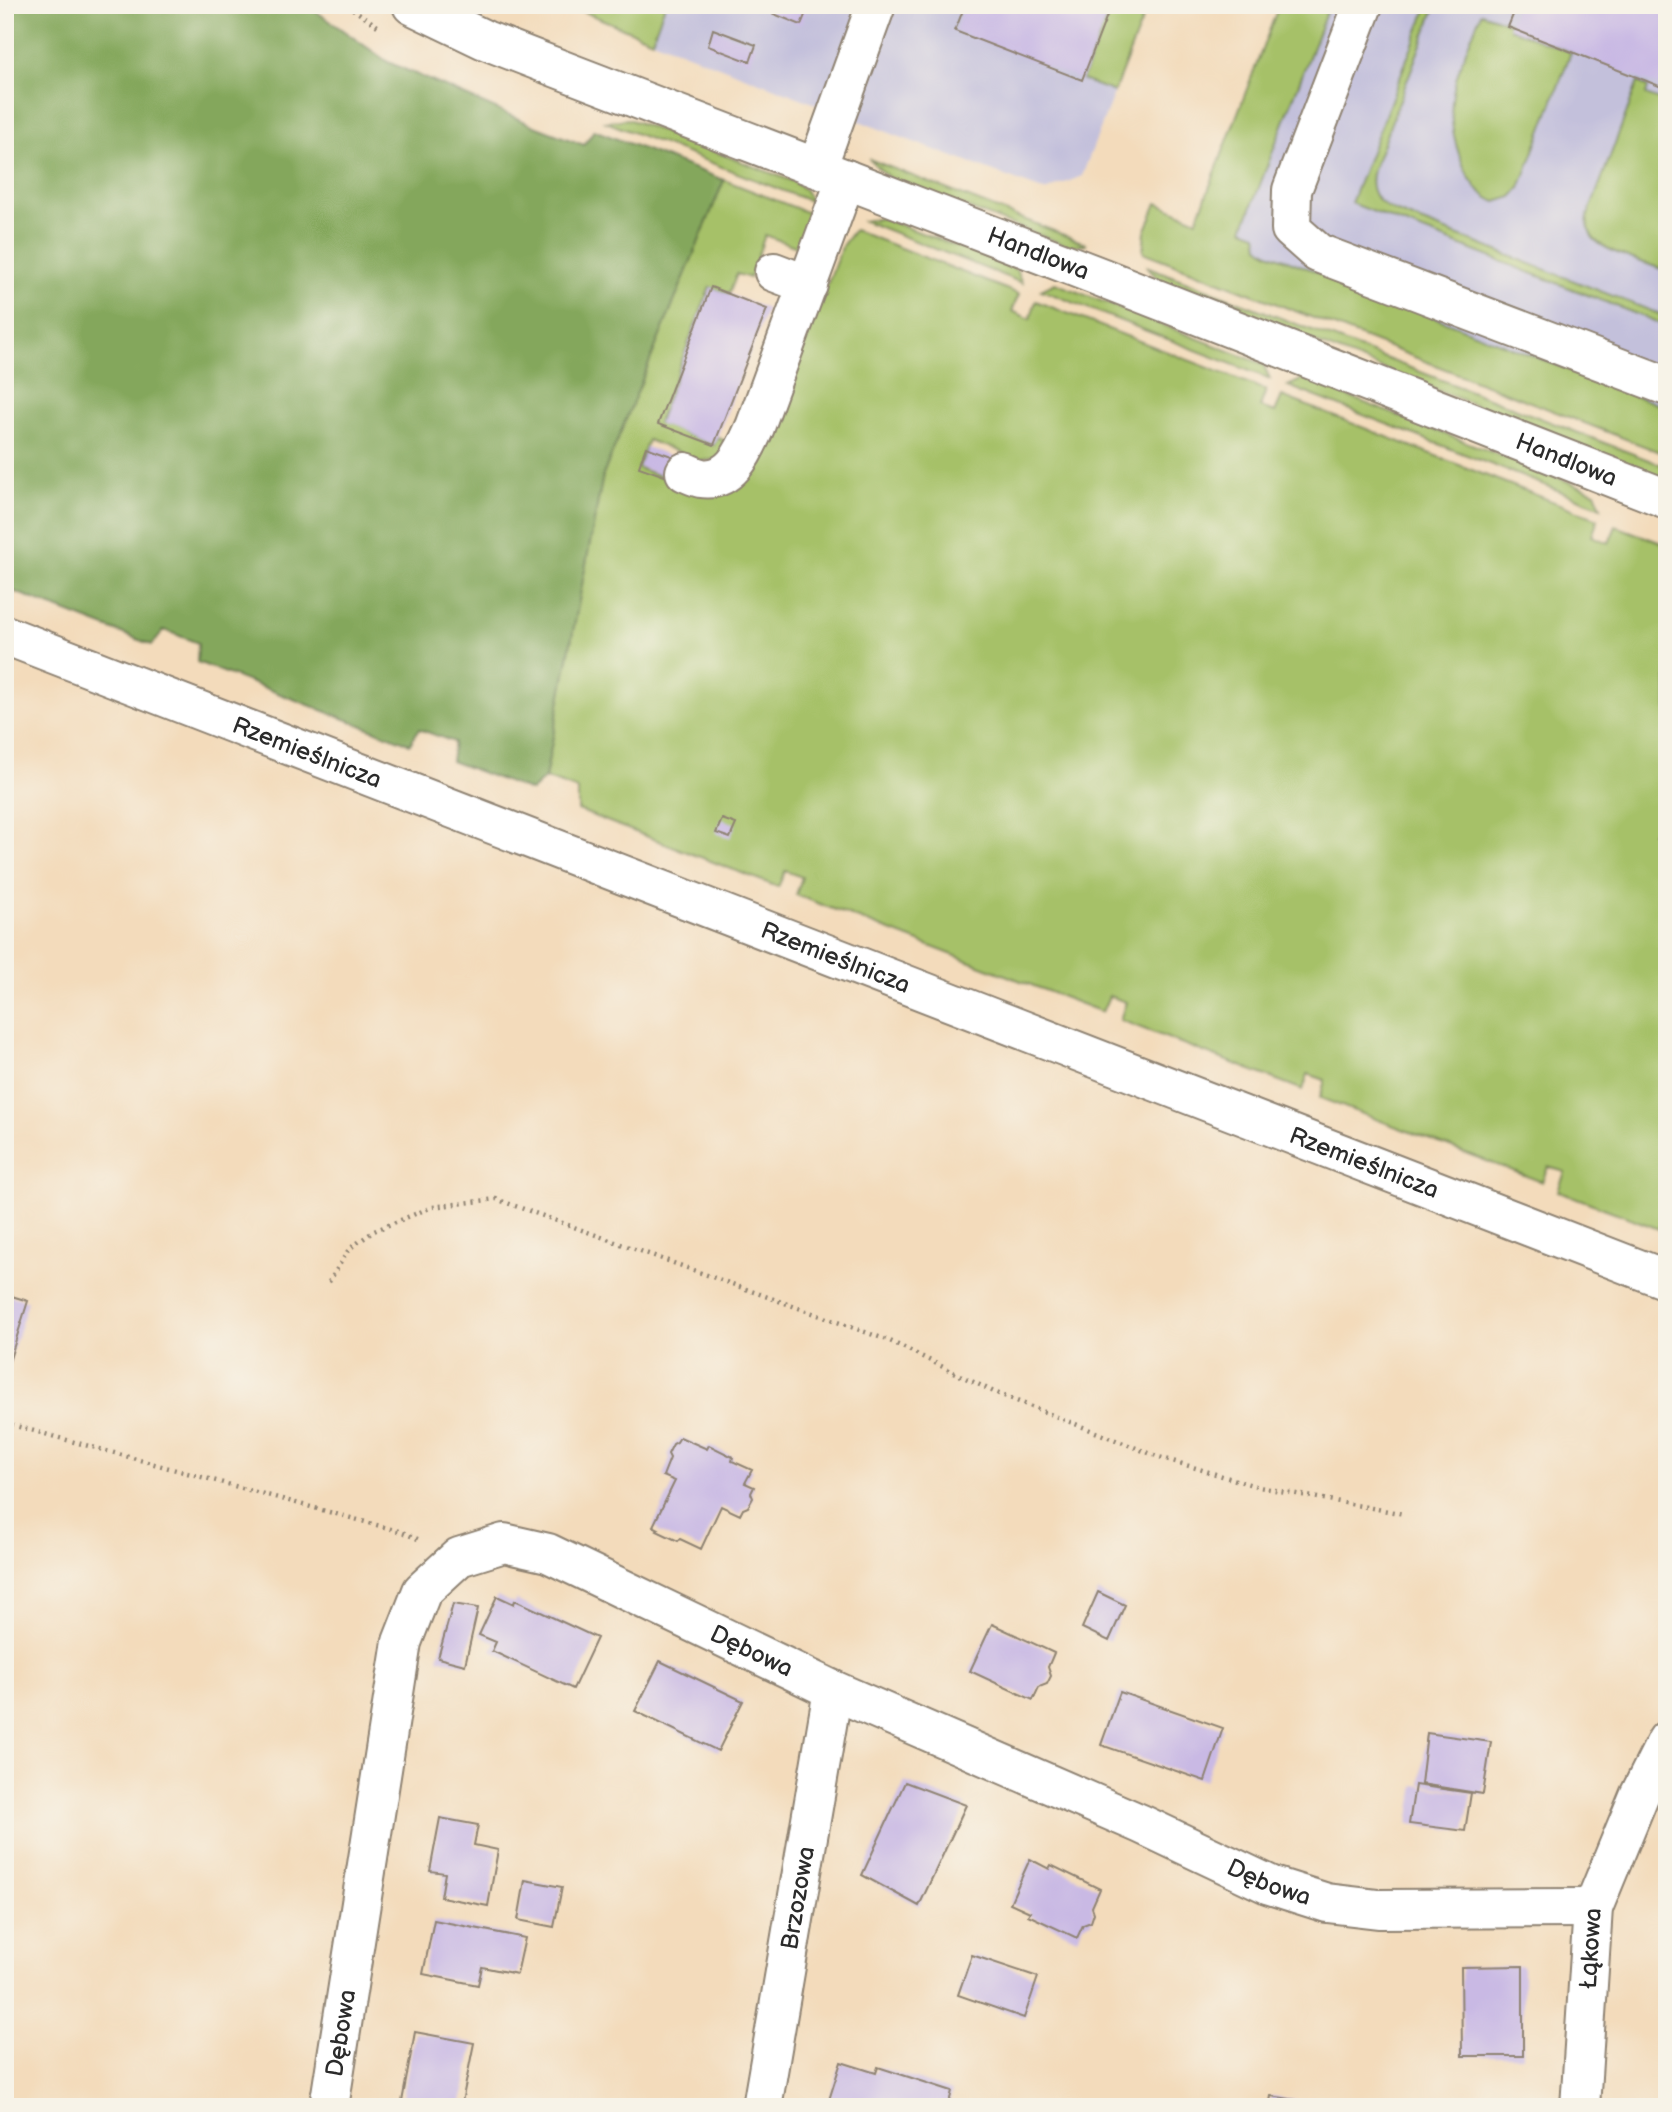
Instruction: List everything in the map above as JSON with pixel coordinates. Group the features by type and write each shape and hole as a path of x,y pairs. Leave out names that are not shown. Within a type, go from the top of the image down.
{"street":[{"name":"Handlowa","path":"412,5 497,44 1667,499"},
{"path":"685,472 703,479 723,474 740,458 755,427 791,279 831,173 876,5"},
{"path":"1363,5 1292,190 1291,229 1318,253 1667,386"},
{"name":"Rzemieślnicza","path":"5,635 1667,1280"},
{"name":"Dębowa","path":"329,2107 402,1642 422,1591 459,1557 504,1543 548,1553 834,1690 1141,1824 1270,1885 1327,1903 1378,1909 1593,1908"},
{"name":"Brzozowa","path":"762,2107 834,1690"},
{"name":"Łąkowa","path":"1580,2107 1593,1908 1639,1796 1667,1740"}],"path":[{"path":"329,1282 349,1249 374,1231 432,1207 496,1199 890,1341 994,1392 1159,1457 1259,1487 1404,1514"},
{"path":"5,1423 402,1532 459,1557"}],"shaded area":[{"path":"665,5 1148,5 1082,176 1045,191 652,40"},
{"path":"1279,5 1667,5 1667,434 1213,258"}],"green space":[{"path":"5,5 307,5 388,62 537,127 584,145 594,130 724,180 603,475 545,778 531,791 451,761 454,742 419,729 410,744 197,662 198,643 164,630 152,645 5,588"},
{"path":"567,5 665,5 652,40"},
{"path":"1111,5 1148,5 1114,92 1082,80"},
{"path":"1279,5 1329,5 1243,229 1257,234 1259,246 1269,253 1667,408 1667,455 1143,252 1145,232 1157,203 1197,220"},
{"path":"1428,5 1436,5 1373,170 1371,184 1375,196 1397,212 1667,317 1667,326 1351,203"},
{"path":"1481,13 1510,23 1509,28 1571,52 1520,188 1512,197 1496,202 1475,185 1467,173 1460,158 1453,128 1452,100 1456,78"},
{"path":"1638,82 1648,87 1646,95 1667,103 1667,271 1600,244 1592,237 1587,218"},
{"path":"627,119 792,181 804,189 812,202 606,122"},
{"path":"869,159 1087,244 1068,246 889,178"},
{"path":"724,180 814,215 805,250 765,235 750,278 737,274 729,294 710,287 658,423 714,445 717,437 729,443 721,459 701,461 648,440 638,468 705,493 762,456 842,246 854,230 1019,294 1012,311 1030,319 1036,301 1266,390 1260,407 1275,412 1282,396 1598,519 1592,536 1609,543 1616,526 1667,545 1667,815 1657,839 1667,843 1667,1232 1558,1191 1565,1172 1548,1167 1542,1182 1320,1098 1325,1080 1308,1074 1303,1090 1120,1020 1126,1002 1109,996 1102,1012 796,895 802,877 785,871 778,887 578,810 578,790 545,778 603,475"},
{"path":"882,218 1016,269 1022,283 864,221"},
{"path":"1146,266 1667,467 1667,480 1161,282"},
{"path":"1055,283 1263,364 1270,379 1041,290"},
{"path":"1303,379 1595,492 1601,507 1288,386"}],"building":[{"path":"752,5 809,5 801,25"},
{"path":"965,5 1111,5 1082,80 955,31"},
{"path":"1517,5 1667,5 1667,89 1508,27"},
{"path":"713,29 756,45 750,62 708,46"},
{"path":"711,287 767,309 714,445 658,424"},
{"path":"646,447 683,460 676,480 639,467"},
{"path":"1667,816 1667,843 1657,840"},
{"path":"722,819 736,824 730,838 716,833"},
{"path":"5,1294 28,1301 9,1362 5,1361"},
{"path":"680,1437 707,1449 709,1445 733,1457 732,1461 752,1470 745,1483 754,1487 751,1493 753,1498 748,1507 743,1509 740,1515 721,1506 701,1549 657,1531 659,1529 653,1526 675,1481 663,1476 670,1458 668,1454"},
{"path":"1098,1592 1125,1605 1109,1641 1082,1628"},
{"path":"497,1596 514,1604 515,1600 597,1638 573,1689 492,1651 496,1642 479,1635"},
{"path":"453,1604 478,1608 465,1665 438,1658"},
{"path":"992,1624 1054,1653 1048,1667 1051,1676 1047,1684 1039,1687 1033,1700 970,1671"},
{"path":"660,1661 743,1701 718,1751 635,1711"},
{"path":"1120,1692 1223,1728 1205,1781 1101,1745"},
{"path":"1427,1733 1491,1742 1483,1794 1421,1784"},
{"path":"905,1782 966,1805 919,1906 862,1875"},
{"path":"1415,1785 1471,1793 1465,1831 1409,1824"},
{"path":"440,1818 478,1825 474,1845 498,1850 488,1906 441,1897 445,1873 430,1871"},
{"path":"1030,1859 1049,1869 1051,1865 1100,1889 1092,1907 1094,1913 1091,1922 1083,1925 1077,1938 1028,1915 1030,1912 1010,1903"},
{"path":"525,1880 562,1887 554,1927 518,1920"},
{"path":"434,1920 525,1938 517,1974 482,1967 478,1985 423,1974"},
{"path":"972,1955 1038,1977 1024,2018 958,1995"},
{"path":"1523,1966 1523,2056 1462,2056 1461,1967"},
{"path":"415,2032 474,2043 461,2107 401,2107"},
{"path":"841,2062 876,2073 878,2067 952,2091 948,2107 840,2107 828,2103"},
{"path":"1271,2096 1297,2100 1296,2107 1269,2107"}]}
